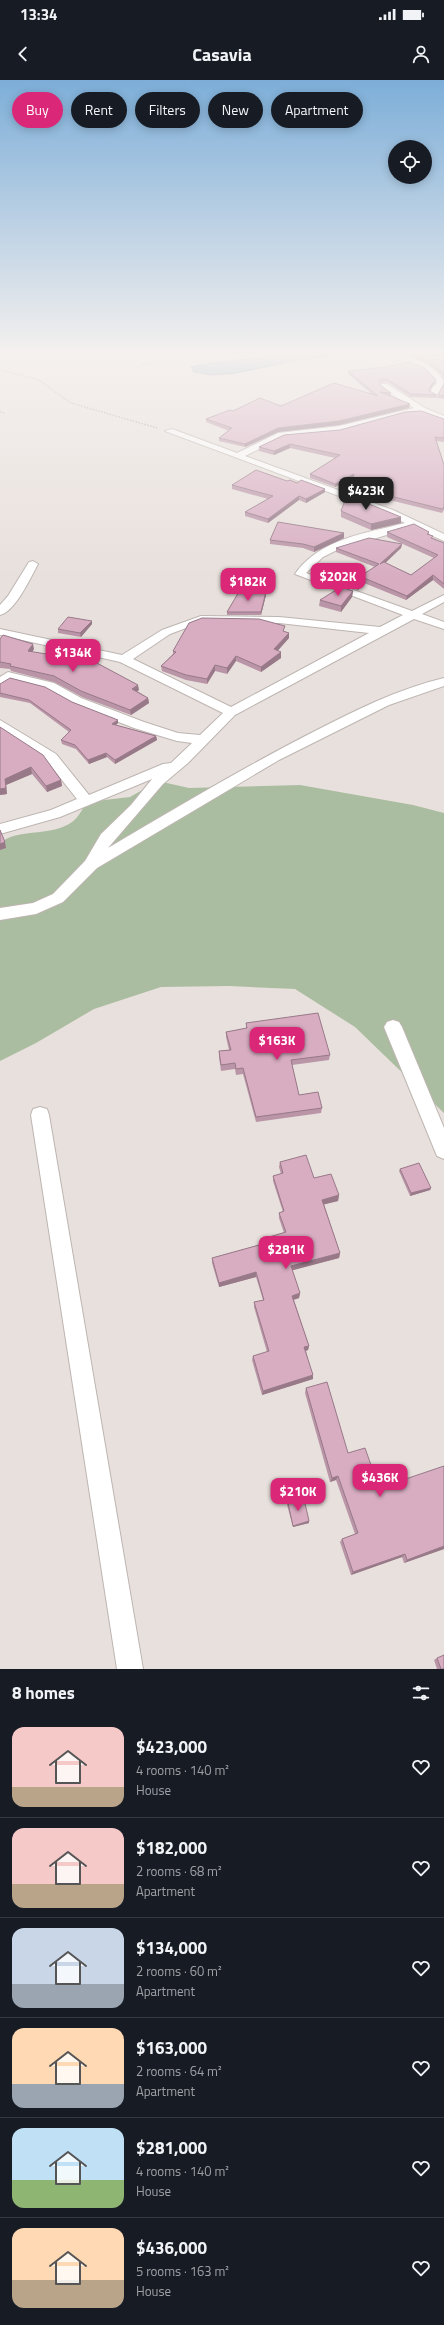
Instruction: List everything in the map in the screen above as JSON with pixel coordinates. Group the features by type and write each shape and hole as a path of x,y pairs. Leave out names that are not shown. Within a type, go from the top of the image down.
{"street":[{"path":"238,456 259,444 281,435 338,429"},
{"path":"169,431 383,510 444,538"},
{"path":"412,524 338,546 316,556 303,567 300,574 444,626"},
{"path":"0,612 13,598 33,564"},
{"path":"92,864 106,838 136,808 158,780 183,760 231,712 444,598"},
{"path":"124,659 166,632 201,619 279,620 380,631"},
{"path":"0,632 124,659 231,712"},
{"path":"0,682 8,676 50,686 77,701 115,717 177,738 203,740"},
{"path":"0,914 36,908 58,898 92,864 274,757 348,718 427,686 444,682"},
{"path":"0,724 51,757 87,802"},
{"path":"0,829 55,814 87,802 183,760"},
{"path":"393,1027 444,1150"},
{"path":"40,1115 130,1669"}],"path":[{"path":"163,429 169,431"}],"green space":[{"path":"158,781 189,788 300,785 413,805 444,813 444,1113 355,1027 295,989 229,986 161,987 94,1009 36,1043 0,1061 0,843 7,838 55,830 64,827 76,818 87,802 130,797"}],"building":[{"path":"231,429 276,429 245,444 219,438"},
{"path":"444,429 444,438 435,437 444,465 444,507 442,509 350,486 354,474 335,484 310,474 340,455 290,444 274,451 259,447 284,435 340,430"},
{"path":"256,470 287,481 290,480 297,483 301,480 325,489 306,499 299,496 268,519 245,512 273,496 232,485"},
{"path":"347,495 401,517 371,524 341,511"},
{"path":"278,522 344,533 314,547 303,544 270,540"},
{"path":"414,524 429,532 427,534 433,536 431,538 444,543 444,584 433,575 407,596 364,578 358,586 350,583 379,564 336,548 369,538 402,544 380,564 384,562 411,575 438,555 387,532"},
{"path":"341,587 353,591 341,606 320,600"},
{"path":"247,589 266,592 261,612 227,612 240,590 246,591"},
{"path":"68,617 92,621 80,633 58,629"},
{"path":"202,618 259,619 285,626 283,631 289,633 274,649 281,652 261,667 236,656 227,668 215,665 207,679 186,675 161,666 176,652 173,651 189,623"},
{"path":"3,635 33,644 28,651 95,662 138,685 132,689 148,698 130,710 81,691 54,676 10,666 11,664 0,662 0,639"},
{"path":"10,678 45,687 72,702 118,720 112,724 156,736 115,760 106,753 88,760 75,745 61,740 71,730 29,700 0,693 0,684"},
{"path":"0,727 43,755 61,780 46,786 31,767 5,779 6,788 0,789"},
{"path":"0,830 5,842 0,844"},
{"path":"318,1013 330,1055 291,1060 299,1095 318,1092 322,1108 256,1117 243,1068 236,1069 235,1063 221,1065 219,1051 231,1050 226,1032 247,1028 246,1023"},
{"path":"306,1155 314,1178 331,1174 339,1195 322,1200 340,1253 291,1266 300,1293 292,1296 309,1346 304,1347 313,1375 263,1391 253,1356 269,1351 254,1302 264,1300 256,1272 219,1283 212,1258 270,1242 269,1237 286,1232 279,1213 284,1211 273,1176 283,1173 280,1162"},
{"path":"419,1163 431,1188 411,1193 400,1169"},
{"path":"327,1382 348,1453 365,1448 379,1488 444,1466 444,1546 407,1560 405,1554 353,1572 342,1539 358,1533 338,1476 332,1478 306,1388"},
{"path":"304,1499 309,1521 293,1526 288,1503"},
{"path":"444,1655 444,1669 441,1669 437,1658"}]}
